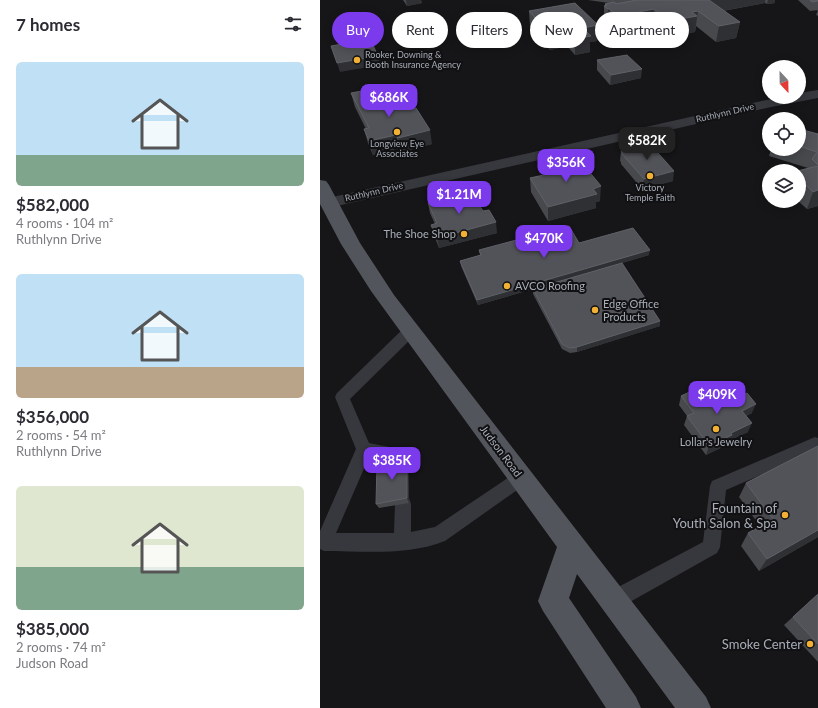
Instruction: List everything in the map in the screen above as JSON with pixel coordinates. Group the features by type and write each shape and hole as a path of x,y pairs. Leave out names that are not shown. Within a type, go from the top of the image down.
{"main road":[{"name":"Judson Road","path":"324,194 356,253 410,332 695,708"},
{"path":"572,545 553,601 625,708"}],"street":[{"name":"Ruthlynn Drive","path":"324,194 818,94"}],"lane":[{"path":"410,332 342,397 364,449 322,542 402,542 439,535 521,478"},
{"path":"614,600 711,547 718,486 815,444 818,446"},
{"path":"364,449 403,456 403,464"},
{"path":"402,542 403,504"}],"building":[{"path":"637,0 709,0 740,22 719,26 698,11 692,12 697,16 689,17 689,12 658,12 654,9 638,12 613,12 604,6 607,5 605,4 614,2 616,4"},
{"path":"810,0 818,0 818,1 812,2"},
{"path":"575,3 584,12 530,12 529,11"},
{"path":"587,14 595,22 595,26 587,27"},
{"path":"331,46 332,48 374,48 378,56 337,63"},
{"path":"627,55 642,69 611,75 597,60"},
{"path":"368,90 376,105 404,98 411,109 416,108 430,130 398,138 396,135 369,141 364,129 369,128 351,93"},
{"path":"806,131 818,134 818,165 812,159 817,152 806,148"},
{"path":"650,144 674,171 644,179 621,151"},
{"path":"577,157 601,186 593,189 597,194 548,207 530,178 553,173 548,166"},
{"path":"818,166 818,190 813,192 806,185 806,169"},
{"path":"471,192 483,211 489,210 496,222 437,238 431,225 437,223 428,203"},
{"name":"AVCO Roofing","path":"569,226 579,243 633,228 650,250 477,300 460,261 481,255 479,250"},
{"name":"Edge Office Products","path":"622,263 660,321 577,347 570,348 562,344 533,289"},
{"name":"Lollar's Jewelry","path":"700,387 713,403 730,396 733,400 747,393 756,404 742,411 752,423 709,446 687,416 694,413 681,396"},
{"name":"Fountain of Youth Salon & Spa","path":"818,446 818,530 767,559 748,533 773,519 746,483"},
{"path":"407,458 407,498 376,504 377,463"},
{"path":"818,594 818,644 793,617"}],"place":[{"name":"Rooker, Downing & Booth Insurance Agency","path":"357,60"},
{"name":"Longview Eye Associates","path":"397,132"},
{"name":"Victory Temple Faith","path":"650,176"},
{"name":"The Shoe Shop","path":"464,234"},
{"name":"AVCO Roofing","path":"507,286"},
{"name":"Edge Office Products","path":"595,310"},
{"name":"Lollar's Jewelry","path":"716,429"},
{"name":"Fountain of Youth Salon & Spa","path":"785,515"},
{"name":"Smoke Center","path":"810,644"}]}
